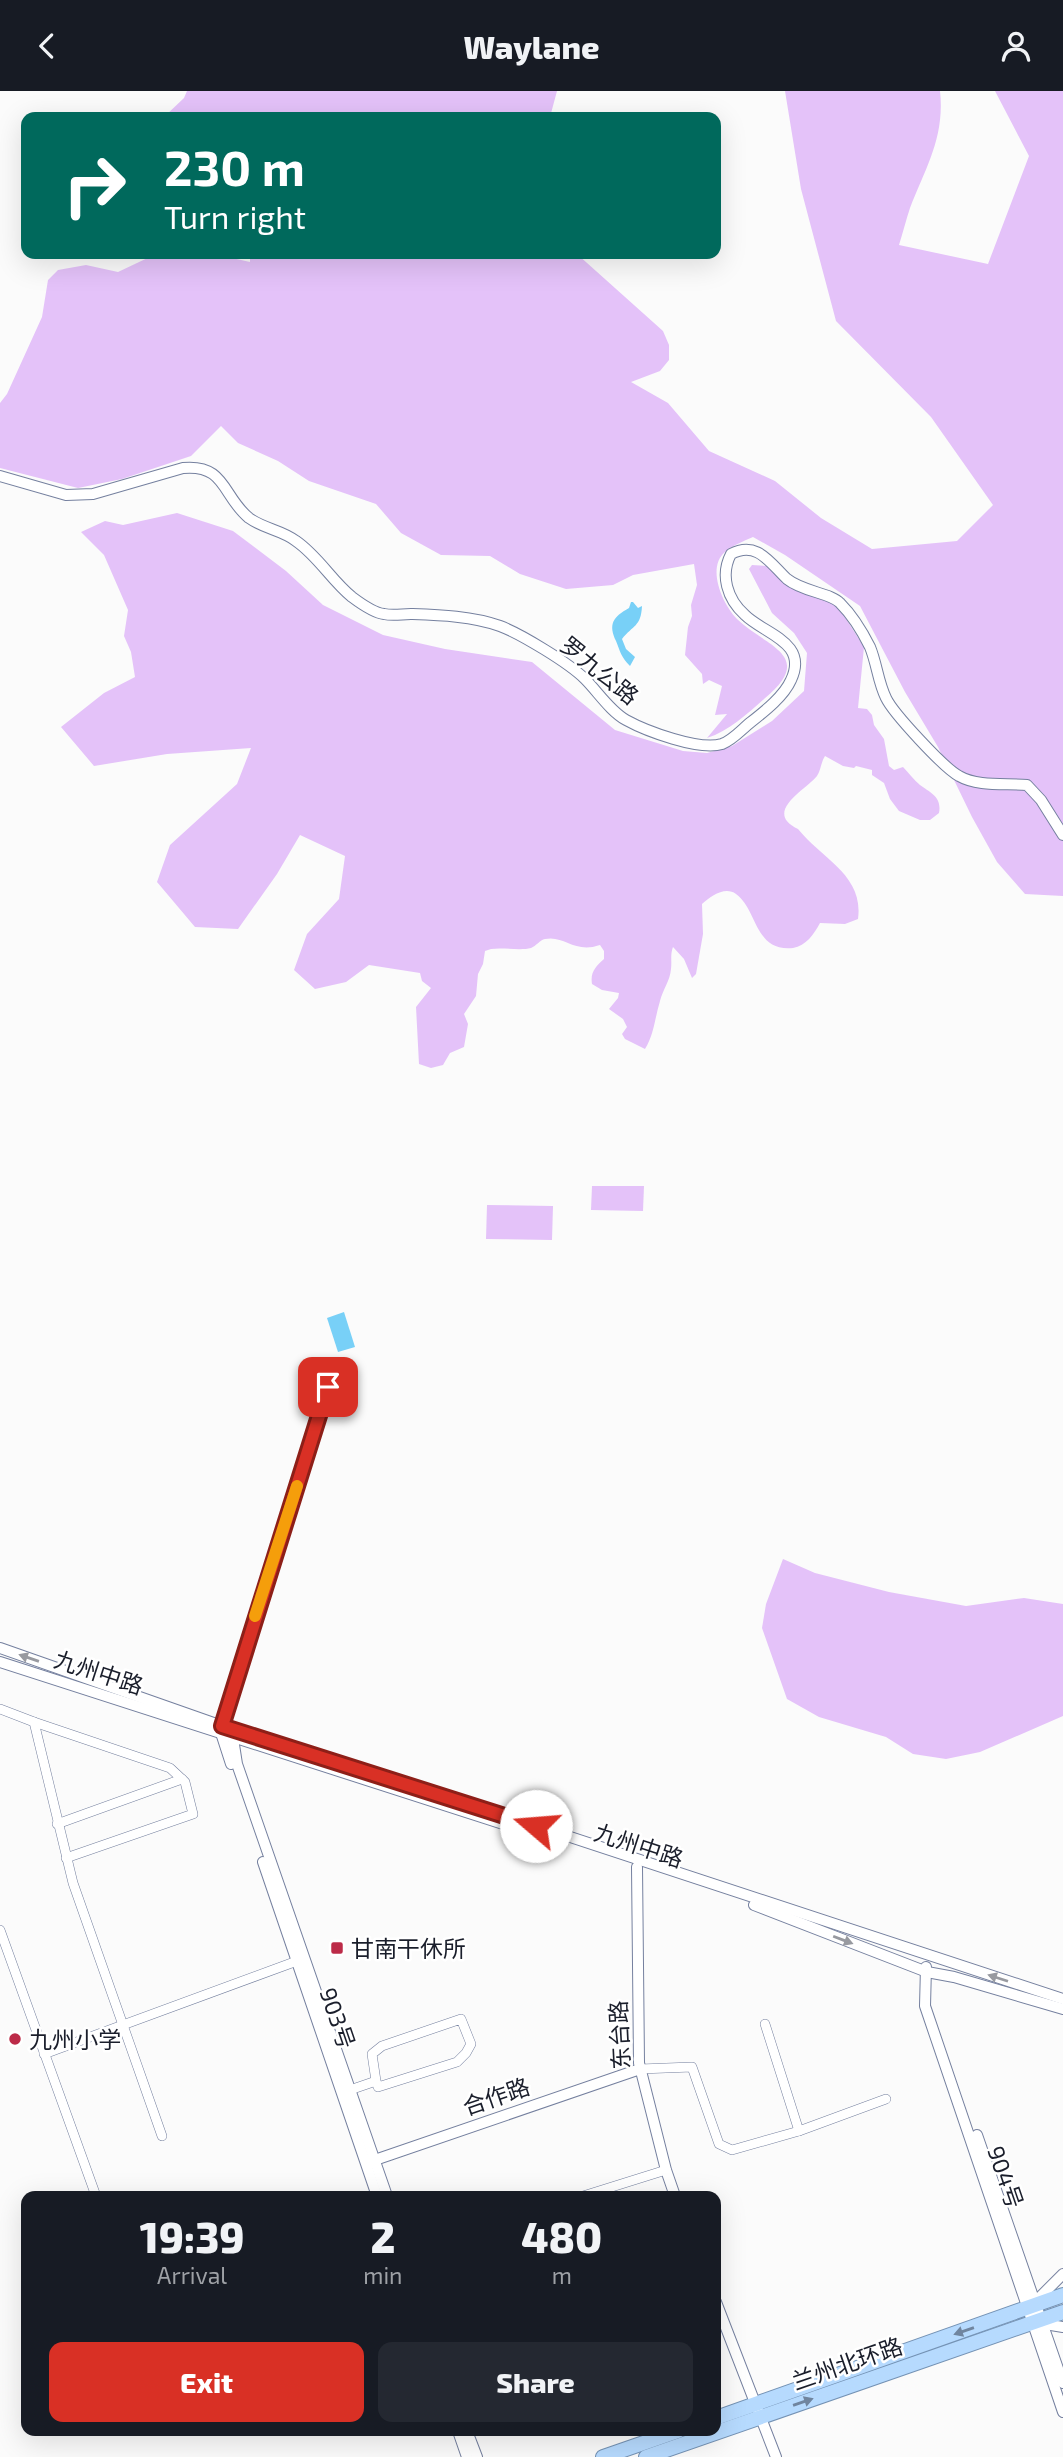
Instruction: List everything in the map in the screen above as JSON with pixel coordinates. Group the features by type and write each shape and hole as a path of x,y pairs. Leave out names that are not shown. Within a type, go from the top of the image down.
{"highway":[{"name":"兰州北环路","path":"1036,2314 1063,2295"},
{"name":"兰州北环路","path":"721,2426 759,2410 1036,2314 1063,2312"},
{"name":"兰州北环路","path":"721,2417 759,2410"},
{"path":"603,2457 664,2436"},
{"name":"兰州北环路","path":"646,2457 696,2436"}],"street":[{"name":"罗九公路","path":"0,476 66,495 93,494 183,468 208,470 220,477 239,508 249,517 260,525 285,533 298,542 351,596 368,607 383,614 468,619 500,626 576,671 624,719 677,740 708,745 722,744 735,736 768,708 790,682 795,667 786,643 744,615 728,588 724,575 731,554 739,549 750,548 771,561 786,578 801,589 838,600 869,646 886,700 932,754 958,776 977,783 1027,785 1041,800 1063,835"},
{"path":"328,1387 227,1731 347,2091 376,2081"},
{"path":"0,1648 227,1731 419,1787 1063,1999"},
{"name":"九州中路","path":"0,1662 227,1731 742,1901 931,1972 1063,2009"},
{"path":"0,1709 170,1768 185,1782 193,1814 66,1858"},
{"path":"34,1721 66,1858 162,2136"},
{"name":"903号","path":"227,1731 284,1925 347,2091 370,2161 376,2191"},
{"path":"57,1824 182,1779"},
{"name":"东台路","path":"637,1867 640,2069 673,2191"},
{"path":"0,1930 94,2191"},
{"name":"904号","path":"929,1955 931,1972 925,2006 1036,2314 1063,2411"},
{"path":"44,2054 297,1961"},
{"path":"461,2019 471,2043 457,2062 378,2087 376,2081 372,2054 382,2046 461,2019"},
{"path":"765,2024 799,2131"},
{"path":"640,2069 692,2067 719,2144 732,2150 799,2131 886,2099"},
{"name":"合作路","path":"370,2161 640,2069"},
{"path":"370,2161 385,2191"},
{"path":"598,2191 666,2169"},
{"path":"1036,2314 1063,2274"},
{"path":"1036,2314 1063,2327"},
{"path":"1036,2314 1063,2383"},
{"path":"721,2315 776,2457"},
{"path":"460,2436 467,2457"},
{"path":"469,2436 477,2457"}],"shaded area":[{"path":"187,91 557,91 551,112 169,112 184,98"},
{"path":"785,91 940,91 941,108 937,137 899,245 988,264 1029,156 995,91 1063,91 1063,896 1025,894 997,862 938,747 905,692 860,606 785,555 753,537 731,547 719,559 719,586 722,596 737,619 781,653 786,661 786,672 779,684 744,716 730,727 707,738 727,714 715,715 722,686 709,680 703,684 702,674 685,655 692,616 691,605 697,585 694,564 633,575 613,585 566,589 520,574 490,556 441,555 401,533 376,504 309,481 278,461 238,443 221,426 191,456 122,479 78,488 0,468 0,403 7,394 42,317 48,280 58,270 86,265 118,272 145,259 236,259 250,262 250,259 583,259 663,331 669,345 669,360 660,371 631,382 668,403 709,451 775,481 821,518 872,549 957,541 993,505 931,417 836,321 801,189"},
{"path":"177,513 233,531 286,571 323,605 383,635 445,649 532,662 615,730 683,751 707,753 732,746 772,721 804,691 807,653 794,633 772,613 749,569 752,565 767,566 785,582 836,603 864,647 858,708 867,709 872,715 874,725 884,739 889,766 894,770 903,767 935,796 939,803 939,813 930,820 920,820 899,811 890,799 884,783 872,775 872,770 843,766 825,756 817,776 790,801 784,815 788,822 848,879 855,891 858,919 845,924 820,923 802,945 793,948 780,947 764,937 749,910 736,894 727,891 714,895 702,904 703,934 696,974 692,978 684,959 673,947 669,977 645,1049 625,1039 622,1034 627,1027 623,1019 609,1009 619,993 602,990 592,984 594,970 604,959 604,951 600,945 576,946 552,938 527,949 491,949 485,951 478,974 476,996 464,1014 468,1024 464,1047 450,1053 443,1065 431,1068 419,1064 416,1007 431,988 422,981 420,973 369,965 346,982 315,989 294,970 307,934 339,899 345,856 300,835 277,874 238,929 195,927 157,882 170,845 237,784 251,748 167,754 94,766 61,727 104,693 135,677 131,652 124,636 128,610 104,555 81,532 105,521 123,525"},
{"path":"592,1186 644,1186 643,1211 591,1210"},
{"path":"487,1205 553,1206 552,1240 486,1239"},
{"path":"783,1559 815,1573 889,1592 966,1606 1024,1598 1063,1604 1063,1716 980,1752 946,1759 913,1754 886,1737 819,1717 787,1699 762,1628 766,1604"}],"water":[{"path":"631,602 638,608 642,606 638,622 622,639 626,649 635,657 630,666 620,651 612,625 619,615 629,608"},
{"path":"344,1312 355,1347 338,1352 327,1318"}],"slow traffic":[{"path":"255,1616 297,1486"}],"place":[{"name":"甘南干休所","path":"337,1948"},
{"name":"九州小学","path":"15,2039"}],"route":[{"path":"328,1387 222,1726 536,1826"}]}
